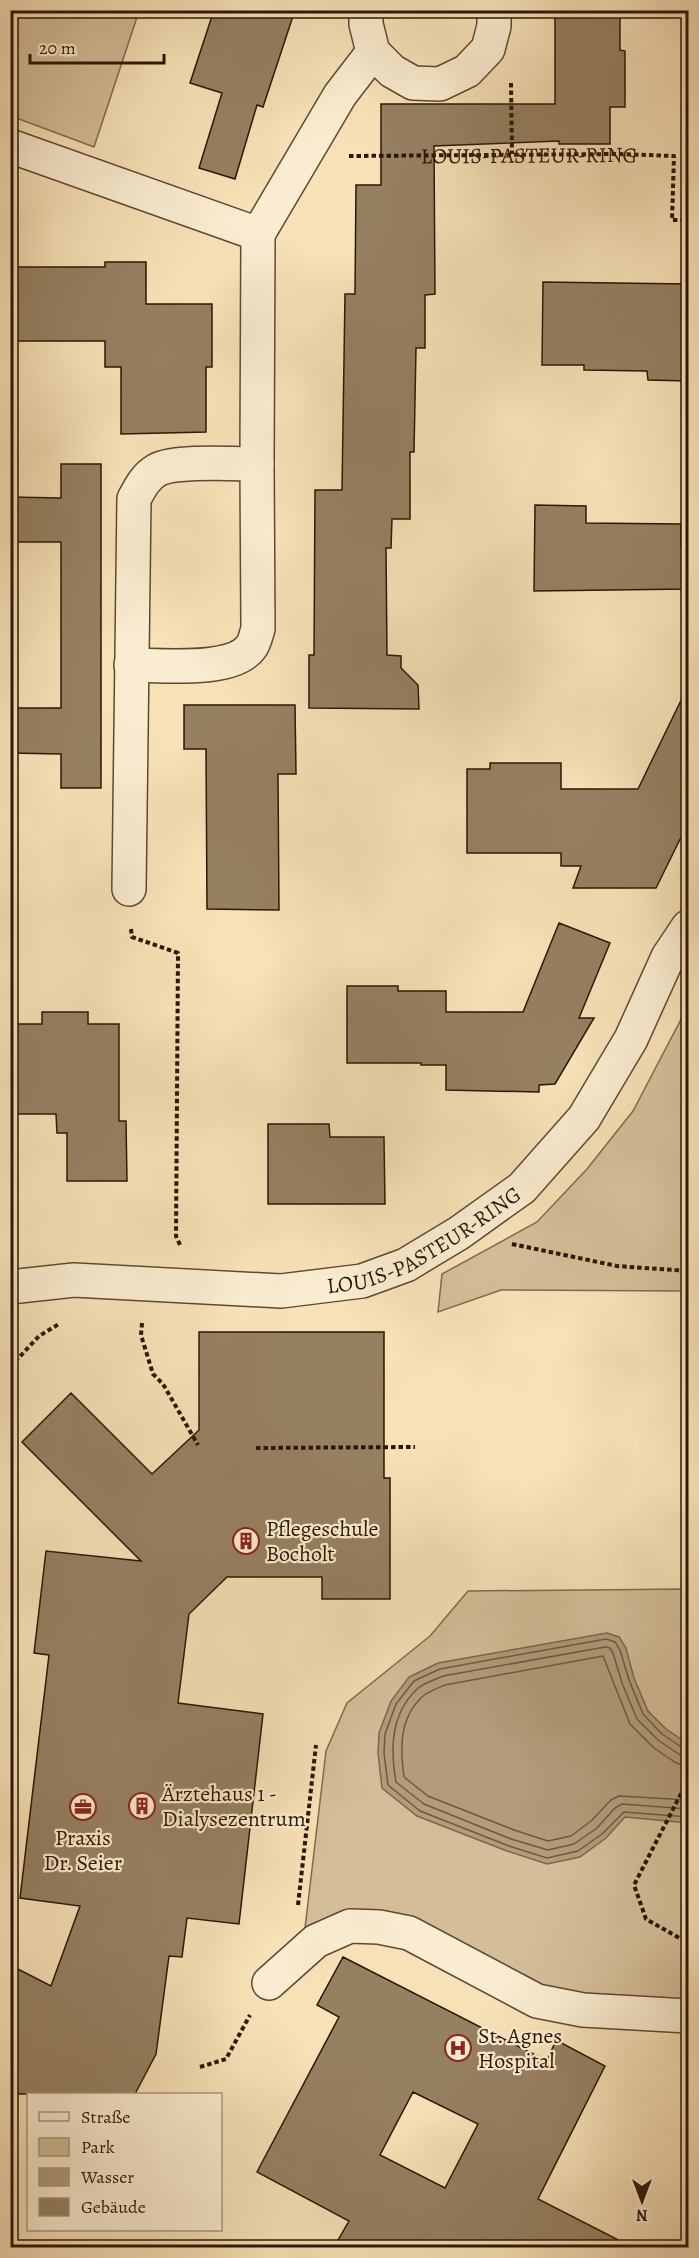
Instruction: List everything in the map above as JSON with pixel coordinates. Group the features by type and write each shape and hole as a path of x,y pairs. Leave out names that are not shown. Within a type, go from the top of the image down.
{"street":[{"path":"366,10 366,24 373,52 392,71 413,83 440,84 468,71 488,49 494,26 494,10"},
{"path":"131,665 212,664 234,659 251,647 258,629 258,234 340,95 373,52"},
{"path":"10,146 258,234"},
{"path":"129,889 134,499 143,482 158,470 177,465 257,464"},
{"name":"LOUIS-PASTEUR-RING","path":"10,1287 74,1280 281,1291 362,1281 406,1265 459,1233 522,1188 585,1118 632,1039 668,957 688,927"},
{"path":"268,1983 316,1941 350,1926 379,1927 410,1933 537,2001 583,2010 688,2016"}],"path":[{"path":"488,49 511,75 512,154"},
{"name":"LOUIS-PASTEUR-RING","path":"304,156 512,154 674,156 672,220 688,220"},
{"path":"129,889 132,937 178,953 176,1236 198,1286"},
{"path":"459,1233 617,1266 688,1270"},
{"path":"142,1283 141,1335 153,1374 163,1384 198,1445"},
{"path":"256,1448 415,1447"},
{"path":"688,1780 634,1885 646,1919 688,1943"}],"green space":[{"path":"13,11 139,11 94,147 11,116"},
{"path":"688,1006 688,1291 501,1290 438,1312 442,1274 537,1222 587,1169 633,1111"},
{"path":"688,1589 688,2003 585,1997 543,1988 414,1919 355,1909 331,1916 305,1928 326,1751 347,1703 430,1636 468,1591"}],"water":[{"path":"607,1633 619,1637 626,1648 634,1678 648,1711 666,1729 688,1744 688,1823 625,1817 606,1838 580,1857 547,1864 417,1816 382,1788 378,1753 379,1733 391,1701 409,1677 438,1663"}],"building":[{"path":"214,10 295,10 263,107 257,105 235,179 199,168 222,93 190,83"},
{"path":"555,10 620,10 620,50 625,51 625,107 610,107 610,144 559,144 559,141 434,146 435,294 425,295 425,348 416,348 414,452 410,452 410,519 392,519 391,548 386,548 387,655 401,656 401,668 418,685 419,709 309,708 309,655 314,655 315,490 342,490 345,294 355,294 356,185 381,185 381,104 555,104"},
{"path":"105,262 146,262 146,304 212,304 212,367 206,367 206,432 121,434 121,367 105,367 105,341 10,341 10,267 105,267"},
{"path":"543,282 688,284 688,381 648,380 647,371 584,370 584,365 542,365"},
{"path":"61,464 101,464 101,788 61,788 61,754 10,753 10,708 61,708 61,542 10,542 10,497 61,498"},
{"path":"535,505 586,506 586,523 681,524 681,546 688,546 688,589 534,591"},
{"path":"688,686 688,823 656,888 573,888 581,866 561,866 561,853 467,853 467,769 490,769 490,763 561,763 561,789 638,789"},
{"path":"184,705 295,705 296,774 278,774 279,910 207,909 206,749 184,749"},
{"path":"559,923 610,943 579,1018 594,1018 555,1084 539,1085 539,1092 446,1090 446,1065 347,1063 347,986 398,986 398,991 446,991 446,1012 523,1012"},
{"path":"42,1012 88,1012 88,1024 119,1024 119,1121 126,1121 127,1181 67,1181 67,1133 57,1133 56,1114 10,1114 10,1024 42,1024"},
{"path":"268,1124 329,1124 330,1137 384,1137 385,1204 268,1204"},
{"path":"199,1332 384,1332 384,1478 390,1478 390,1599 322,1599 322,1577 227,1577 189,1614 178,1703 263,1714 239,1924 187,1918 182,1957 169,1956 156,2054 136,2093 10,2094 10,1965 51,1986 80,1906 20,1898 49,1655 34,1653 46,1551 141,1561 22,1442 71,1393 152,1474 199,1430"},
{"name":"St. Agnes Hospital","path":"343,1957 547,2061 556,2040 605,2066 538,2199 632,2247 334,2247 349,2221 257,2172 339,2017 317,2005","holes":["413,2092 478,2124 445,2188 380,2155"]}],"place":[{"name":"Pflegeschule Bocholt","path":"246,1541"},
{"name":"Ärztehaus 1 - Dialysezentrum","path":"142,1806"},
{"name":"Praxis Dr. Seier","path":"83,1807"},
{"name":"St. Agnes Hospital","path":"458,2048"}]}
